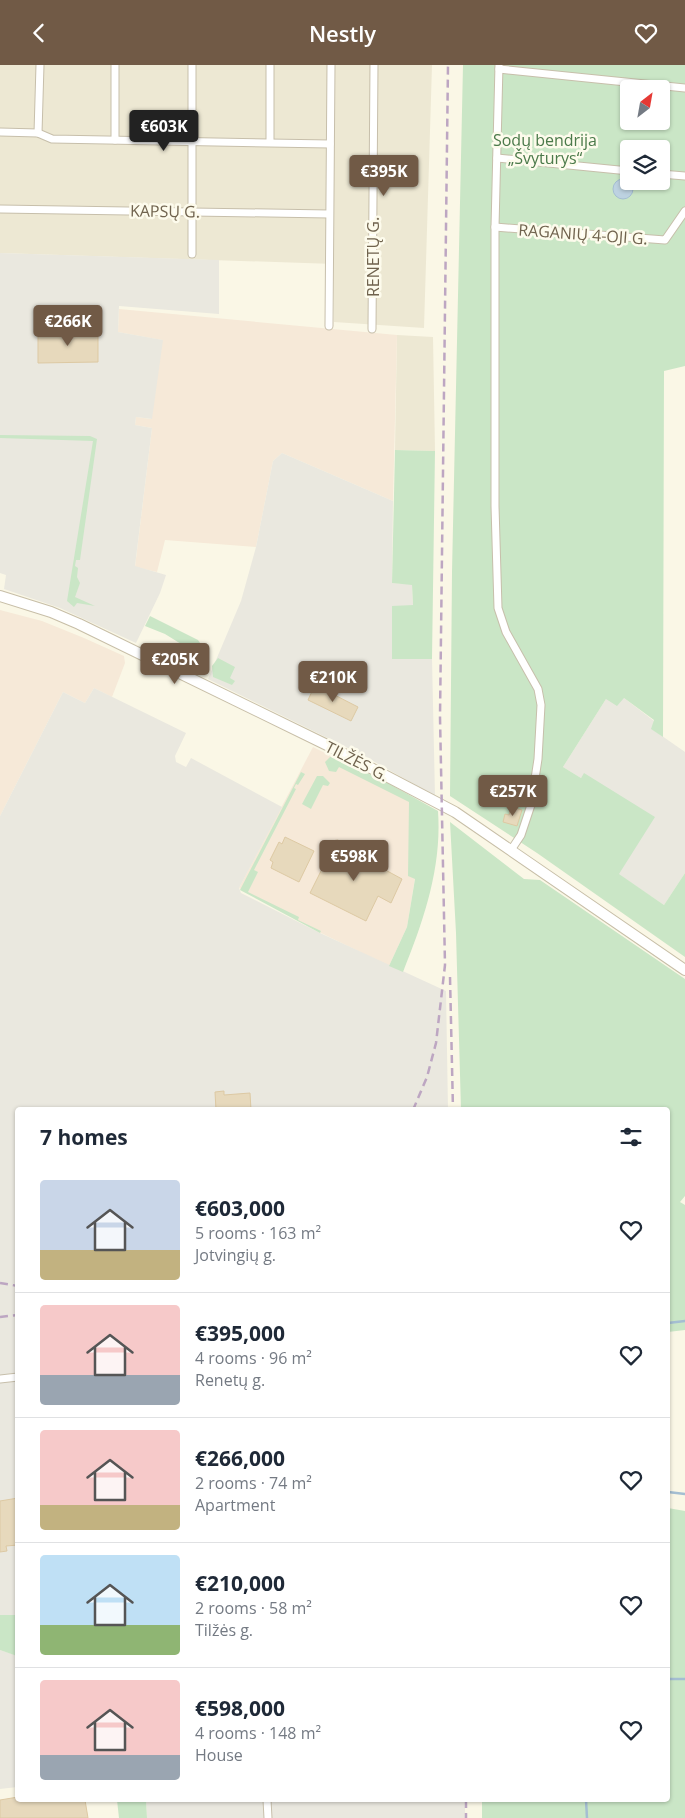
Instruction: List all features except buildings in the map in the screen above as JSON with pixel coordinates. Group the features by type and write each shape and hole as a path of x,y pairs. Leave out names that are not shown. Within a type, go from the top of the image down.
{"main road":[{"name":"TILŽĖS G.","path":"2,597 52,612 79,624 327,745 446,807 685,970"}],"street":[{"path":"38,133 40,65"},
{"path":"114,65 115,140"},
{"path":"192,65 190,142 192,254"},
{"path":"270,65 270,142"},
{"path":"329,326 331,65"},
{"name":"RENETŲ G.","path":"372,329 374,65"},
{"path":"511,850 521,835 531,805 538,759 541,705 538,689 506,632 498,607 495,506 496,227 499,67 685,88"},
{"path":"0,132 38,133 52,139 330,144"},
{"path":"497,158 620,170"},
{"path":"670,175 685,176"},
{"name":"KAPSŲ G.","path":"0,209 329,214"},
{"name":"RAGANIŲ 4-OJI G.","path":"496,227 665,240 685,211"},
{"path":"0,1379 15,1377"},
{"path":"267,1802 268,1818"}],"shaded area":[{"path":"0,65 432,65 424,328 334,322 334,264 0,253"},
{"path":"0,253 219,260 219,314 119,306 118,332 163,340 152,419 136,417 135,425 152,428 135,566 166,575 160,593 136,643 60,608 4,589 6,575 0,573"},
{"path":"119,309 397,335 393,501 282,453 273,461 256,547 165,540 157,572 135,567 152,428 135,425 136,417 151,419 162,340 118,332"},
{"path":"397,335 433,337 435,451 395,450"},
{"path":"282,453 393,501 392,583 412,584 413,606 392,659 432,659 435,796 366,757 208,679 241,601 256,547 273,461"},
{"path":"0,610 42,621 84,638 124,656 125,663 112,697 94,688 85,703 63,692 0,816"},
{"path":"94,688 186,733 175,756 176,762 186,767 191,758 282,807 239,888 241,893 320,933 446,991 448,1107 15,1107 15,1615 0,1615 0,816 63,692 85,703"},
{"path":"624,698 654,721 652,729 685,752 685,873 664,905 618,874 601,786 584,774 581,778 563,767 606,699"},
{"path":"313,747 411,796 415,878 407,927 389,966 321,933 239,888"},
{"path":"0,1650 15,1655 15,1787 0,1789"},
{"path":"146,1802 465,1802 465,1818 147,1818"}],"green space":[{"name":"Sodų bendrija „Švyturys“","path":"463,65 685,65 685,366 664,371 663,737 651,729 654,720 624,698 617,706 606,699 563,767 581,778 584,773 655,817 619,874 664,905 685,873 685,957 537,853 450,796 452,572"},
{"path":"0,435 90,436 97,439 80,560 76,560 75,566 78,568 77,577 80,583 75,597 95,606 77,603 74,607 67,601 93,441 0,438"},
{"path":"395,450 435,451 432,659 392,659 392,606 413,605 412,585 392,583"},
{"path":"150,616 198,640 202,646 200,651 194,652 165,634 145,626"},
{"path":"218,658 235,667 230,678 235,681 232,685 213,677 212,666"},
{"path":"335,756 348,766 377,777 438,811 439,832 430,893 418,933 403,972 389,966 407,927 415,879 408,876 409,802 339,767 336,772 329,771 325,762 330,757"},
{"path":"301,772 305,774 298,785 296,784 294,788 296,789 254,870 258,872 248,892 299,917 298,920 321,931 320,933 240,890"},
{"path":"317,776 323,776 330,783 328,786 323,785 311,809 302,804"},
{"path":"450,822 524,879 540,880 685,979 685,1196 680,1202 685,1205 685,1330 670,1332 670,1107 461,1107 456,933"},
{"path":"670,1508 685,1511 685,1818 482,1818 482,1802 670,1802"},
{"path":"0,1615 15,1615 15,1655 0,1650"},
{"path":"117,1802 146,1802 147,1818 119,1818"}],"water":[{"path":"619,180 620,190 633,190 627,198 619,198 614,193 614,185"}],"waterway":[{"path":"670,1323 685,1321"},
{"path":"670,1492 685,1494"},
{"path":"670,1679 685,1679"},
{"path":"586,1802 587,1818"}],"railway":[{"path":"414,1107 427,1077 436,1043 445,965 440,717 448,65"},
{"path":"450,977 453,1107"},
{"path":"0,1283 15,1286"},
{"path":"0,1317 15,1315"},
{"path":"466,1802 466,1818"}]}
